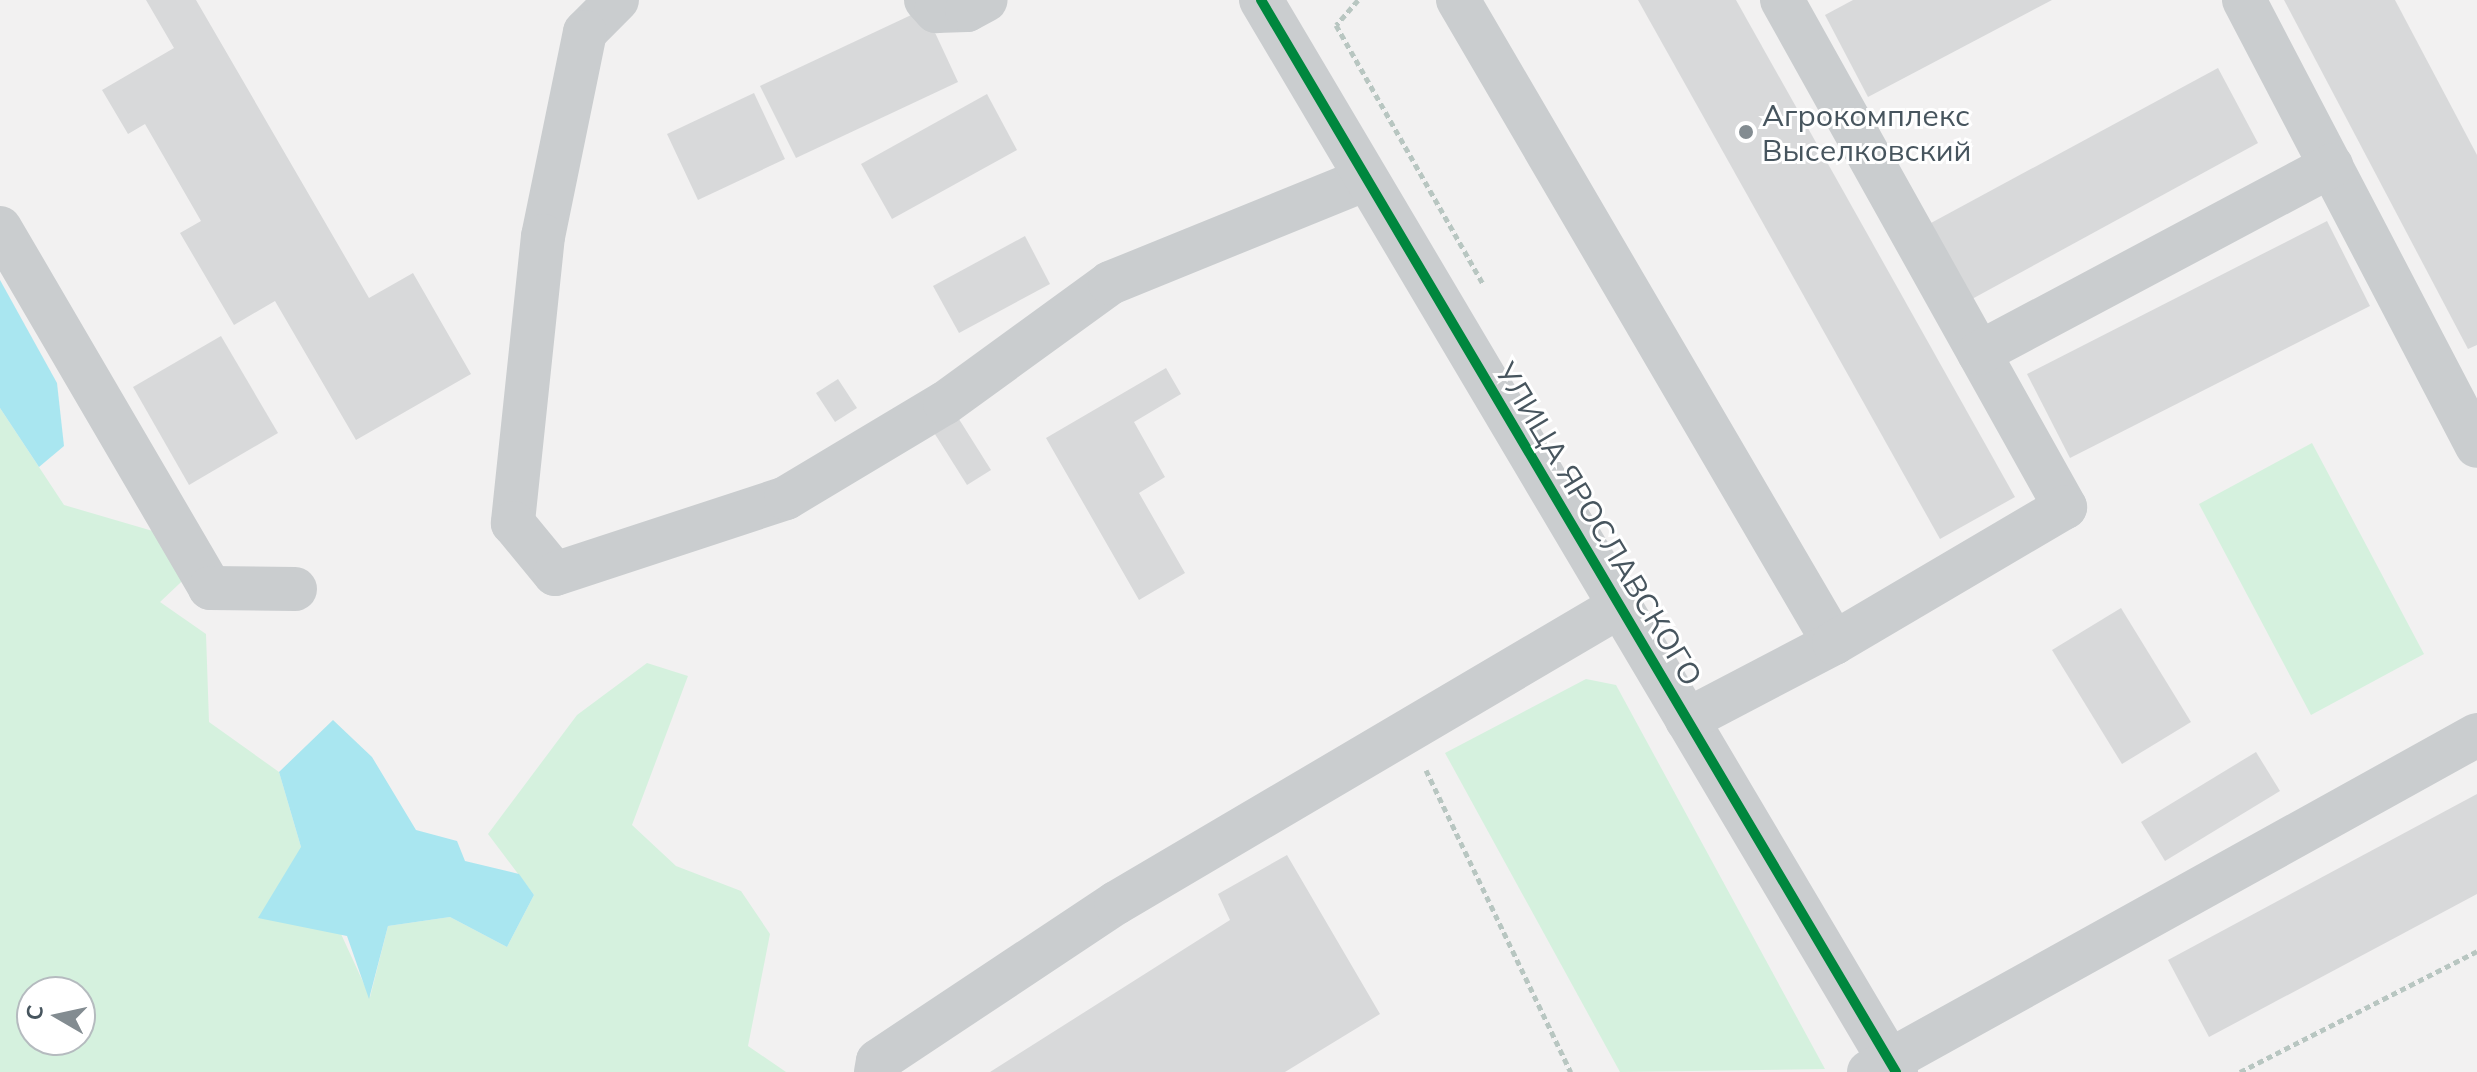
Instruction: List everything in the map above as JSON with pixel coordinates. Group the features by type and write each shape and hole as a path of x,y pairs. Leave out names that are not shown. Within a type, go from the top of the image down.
{"street":[{"path":"617,0 585,32 543,236 513,523 555,574 786,498 945,403 1110,283 1366,179"},
{"path":"926,0 936,11 967,10 986,0"},
{"path":"1458,0 1834,643"},
{"path":"1687,720 1834,643 2065,507 1782,0"},
{"path":"2244,0 2477,446"},
{"name":"УЛИЦА ЯРОСЛАВСКОГО","path":"1263,1 1687,720 1884,1068"},
{"path":"1979,353 2331,166"},
{"path":"0,228 210,588 295,589"},
{"path":"876,1072 878,1061 1116,903 1620,606"},
{"path":"1884,1068 2477,735"}],"path":[{"path":"1407,732 1571,1072"},
{"path":"2240,1072 2477,951"}],"green space":[{"path":"0,408 64,505 163,534 197,567 160,602 206,634 209,722 279,772 301,847 370,997 388,926 450,917 507,947 534,895 488,834 577,715 647,663 688,676 632,825 676,866 741,891 770,934 748,1046 786,1072 0,1072"},
{"path":"2312,443 2424,654 2311,715 2199,504"},
{"path":"1586,679 1616,685 1825,1069 1620,1072 1445,753"}],"water":[{"path":"0,280 57,383 64,446 39,467 0,408"},
{"path":"333,720 372,757 416,830 457,841 465,861 519,874 534,895 507,947 450,917 388,926 369,999 347,936 258,918 301,847 279,772"}],"building":[{"path":"146,0 196,0 369,298 413,273 471,374 356,440 275,301 234,325 180,233 201,221 145,124 128,134 102,90 174,48"},
{"path":"1638,0 1736,0 2015,497 1940,539"},
{"path":"1853,0 2052,0 1868,97 1825,15"},
{"path":"2284,0 2395,0 2477,155 2477,345 2468,349"},
{"path":"924,9 958,82 796,158 760,86"},
{"path":"2218,68 2258,143 1972,299 1931,223"},
{"path":"754,93 785,159 698,200 667,134"},
{"path":"987,94 1017,150 892,219 861,164"},
{"path":"2327,221 2370,306 2070,458 2027,374"},
{"path":"1025,236 1050,284 959,333 933,286"},
{"path":"221,336 278,433 189,485 133,387"},
{"path":"1166,368 1181,394 1134,422 1165,477 1139,493 1185,573 1139,600 1046,438"},
{"path":"838,379 857,408 835,422 816,393"},
{"path":"957,416 991,470 967,485 933,431"},
{"path":"2121,608 2191,722 2122,764 2052,650"},
{"path":"2256,752 2280,791 2165,861 2141,822"},
{"path":"2477,794 2477,894 2209,1037 2168,960"},
{"path":"1287,855 1380,1014 1285,1072 990,1072 1230,920 1218,894"}],"cycle path":[{"path":"1261,0 1896,1072"}],"place":[{"name":"Агрокомплекс Выселковский","path":"1746,132"}]}
